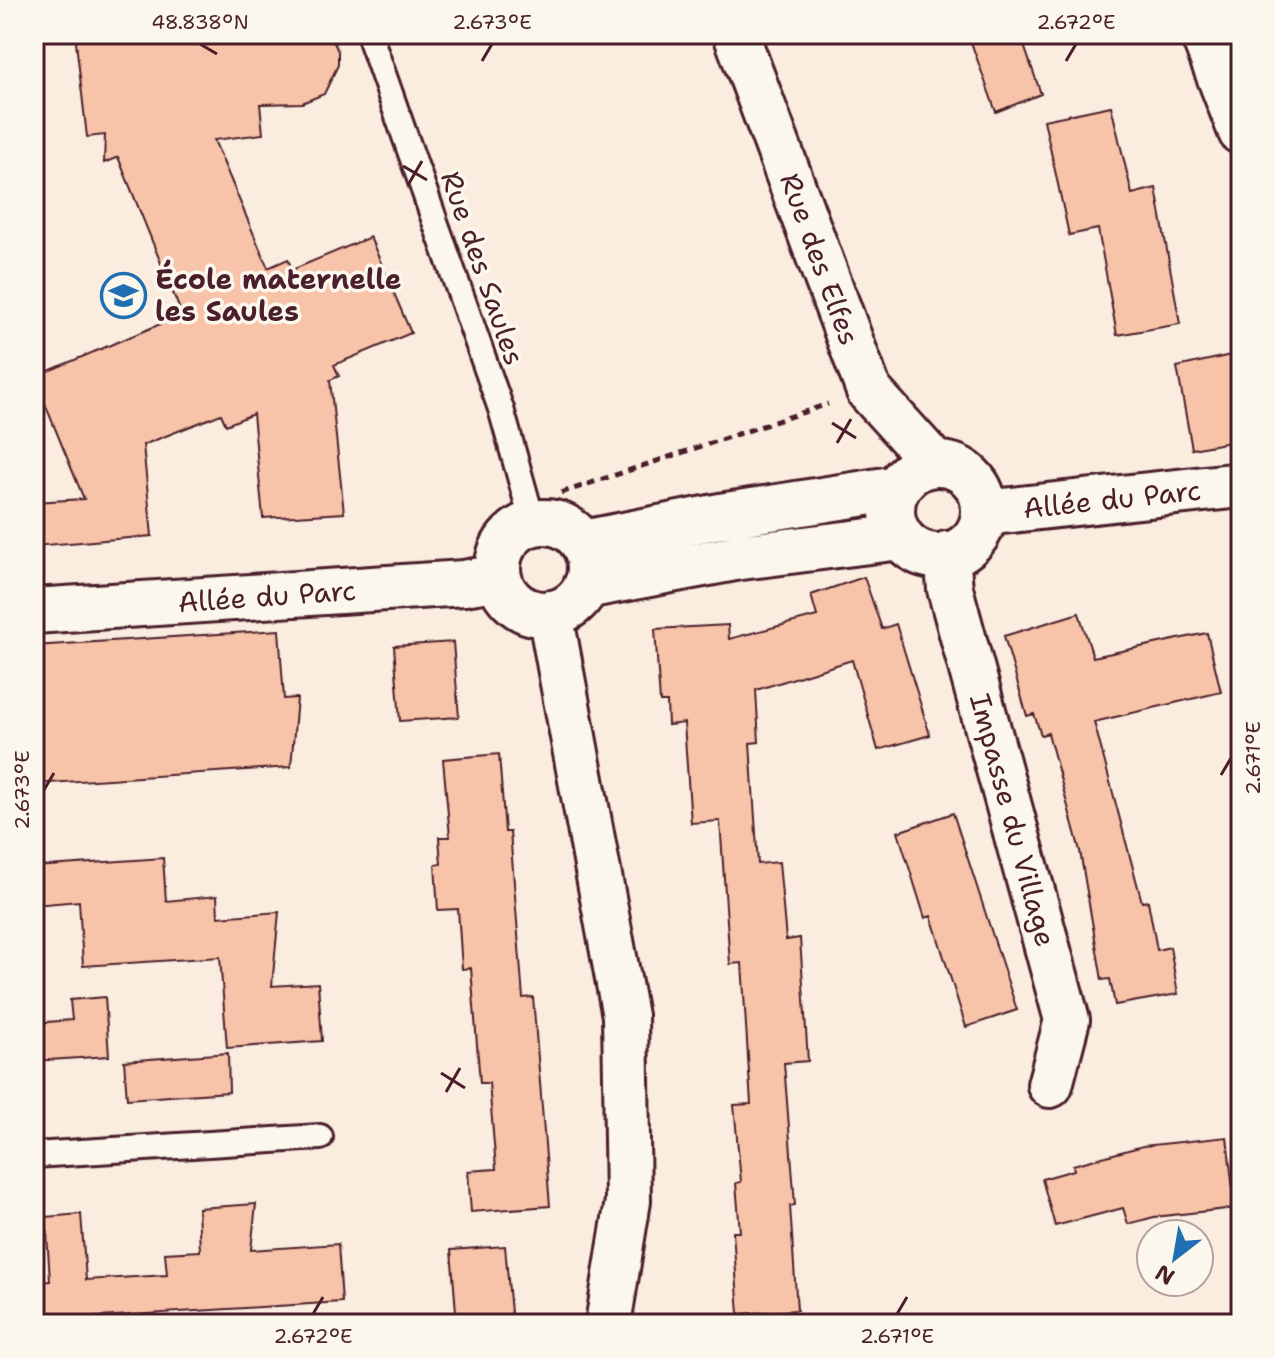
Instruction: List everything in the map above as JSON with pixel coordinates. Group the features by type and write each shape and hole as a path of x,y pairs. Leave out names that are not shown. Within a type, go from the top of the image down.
{"street":[{"name":"Rue des Elfes","path":"736,34 869,391 935,464"},
{"path":"1203,34 1241,132"},
{"path":"935,464 965,472 976,483 984,513 973,540 947,554 921,552 901,537 892,513 898,488 907,476 935,464"},
{"name":"Allée du Parc","path":"984,513 1241,485"},
{"path":"583,543 720,516 898,488"},
{"path":"529,514 561,525 583,543 589,557 586,586 572,604 550,613 536,613 512,601 499,577 498,564 509,537 529,514"},
{"path":"586,586 741,557 901,537"},
{"name":"Impasse du Village","path":"947,554 950,589 1067,1020 1050,1085"},
{"name":"Allée du Parc","path":"34,611 464,583 499,577"},
{"path":"550,613 625,1016 628,1201 608,1324"}],"lane":[{"name":"Rue des Saules","path":"369,34 501,409 529,514"},
{"path":"34,1155 320,1137"}],"path":[{"path":"529,514 869,391"}],"building":[{"path":"75,34 330,34 338,51 338,65 324,94 302,103 260,104 263,134 214,140 268,268 288,259 292,270 370,237 411,333 334,365 339,376 330,380 344,513 263,518 253,414 226,425 221,414 143,445 152,536 34,546 34,502 84,499 34,377 182,315 118,157 104,163 105,135 87,137"},
{"path":"994,34 1020,34 1041,94 996,112 971,42"},
{"path":"1111,106 1132,194 1156,188 1180,324 1117,335 1098,229 1069,235 1044,120"},
{"path":"1231,355 1241,402 1241,440 1192,449 1177,367"},
{"path":"864,577 882,629 896,624 930,735 878,750 852,660 756,690 759,742 750,743 758,864 779,862 786,940 800,938 808,1061 784,1063 795,1205 790,1206 797,1310 739,1314 733,1232 740,1232 736,1183 741,1182 734,1105 751,1104 742,963 730,964 720,821 691,823 684,723 668,725 667,702 660,702 655,629 728,625 729,639 817,616 811,595"},
{"path":"1079,613 1093,657 1207,633 1221,692 1094,722 1142,902 1148,901 1157,950 1170,947 1178,994 1115,1005 1110,979 1102,980 1080,851 1048,733 1041,735 1034,714 1027,716 1004,636"},
{"path":"279,630 284,699 297,698 291,767 34,784 34,646"},
{"path":"453,642 459,717 400,721 394,646"},
{"path":"499,754 505,832 510,832 523,998 533,997 550,1206 471,1212 468,1171 496,1169 489,1083 480,1083 471,968 462,969 458,909 438,910 435,865 441,864 439,837 450,837 443,759"},
{"path":"953,813 1017,1010 966,1027 931,916 925,918 898,832"},
{"path":"163,858 166,901 217,896 218,917 279,912 272,986 318,983 322,1041 227,1048 220,957 83,966 79,901 34,905 34,867"},
{"path":"105,997 109,1056 34,1061 34,1023 72,1020 70,1000"},
{"path":"228,1053 229,1092 127,1099 124,1061"},
{"path":"1227,1137 1235,1208 1135,1218 1135,1222 1128,1224 1123,1208 1055,1226 1042,1179 1074,1170 1073,1165 1143,1146"},
{"path":"256,1204 251,1250 338,1244 342,1302 34,1321 34,1282 50,1281 46,1217 81,1214 86,1280 167,1275 165,1253 200,1251 198,1208"},
{"path":"505,1246 512,1324 457,1324 451,1250"}],"place":[{"name":"École maternelle les Saules","path":"124,295"}]}
